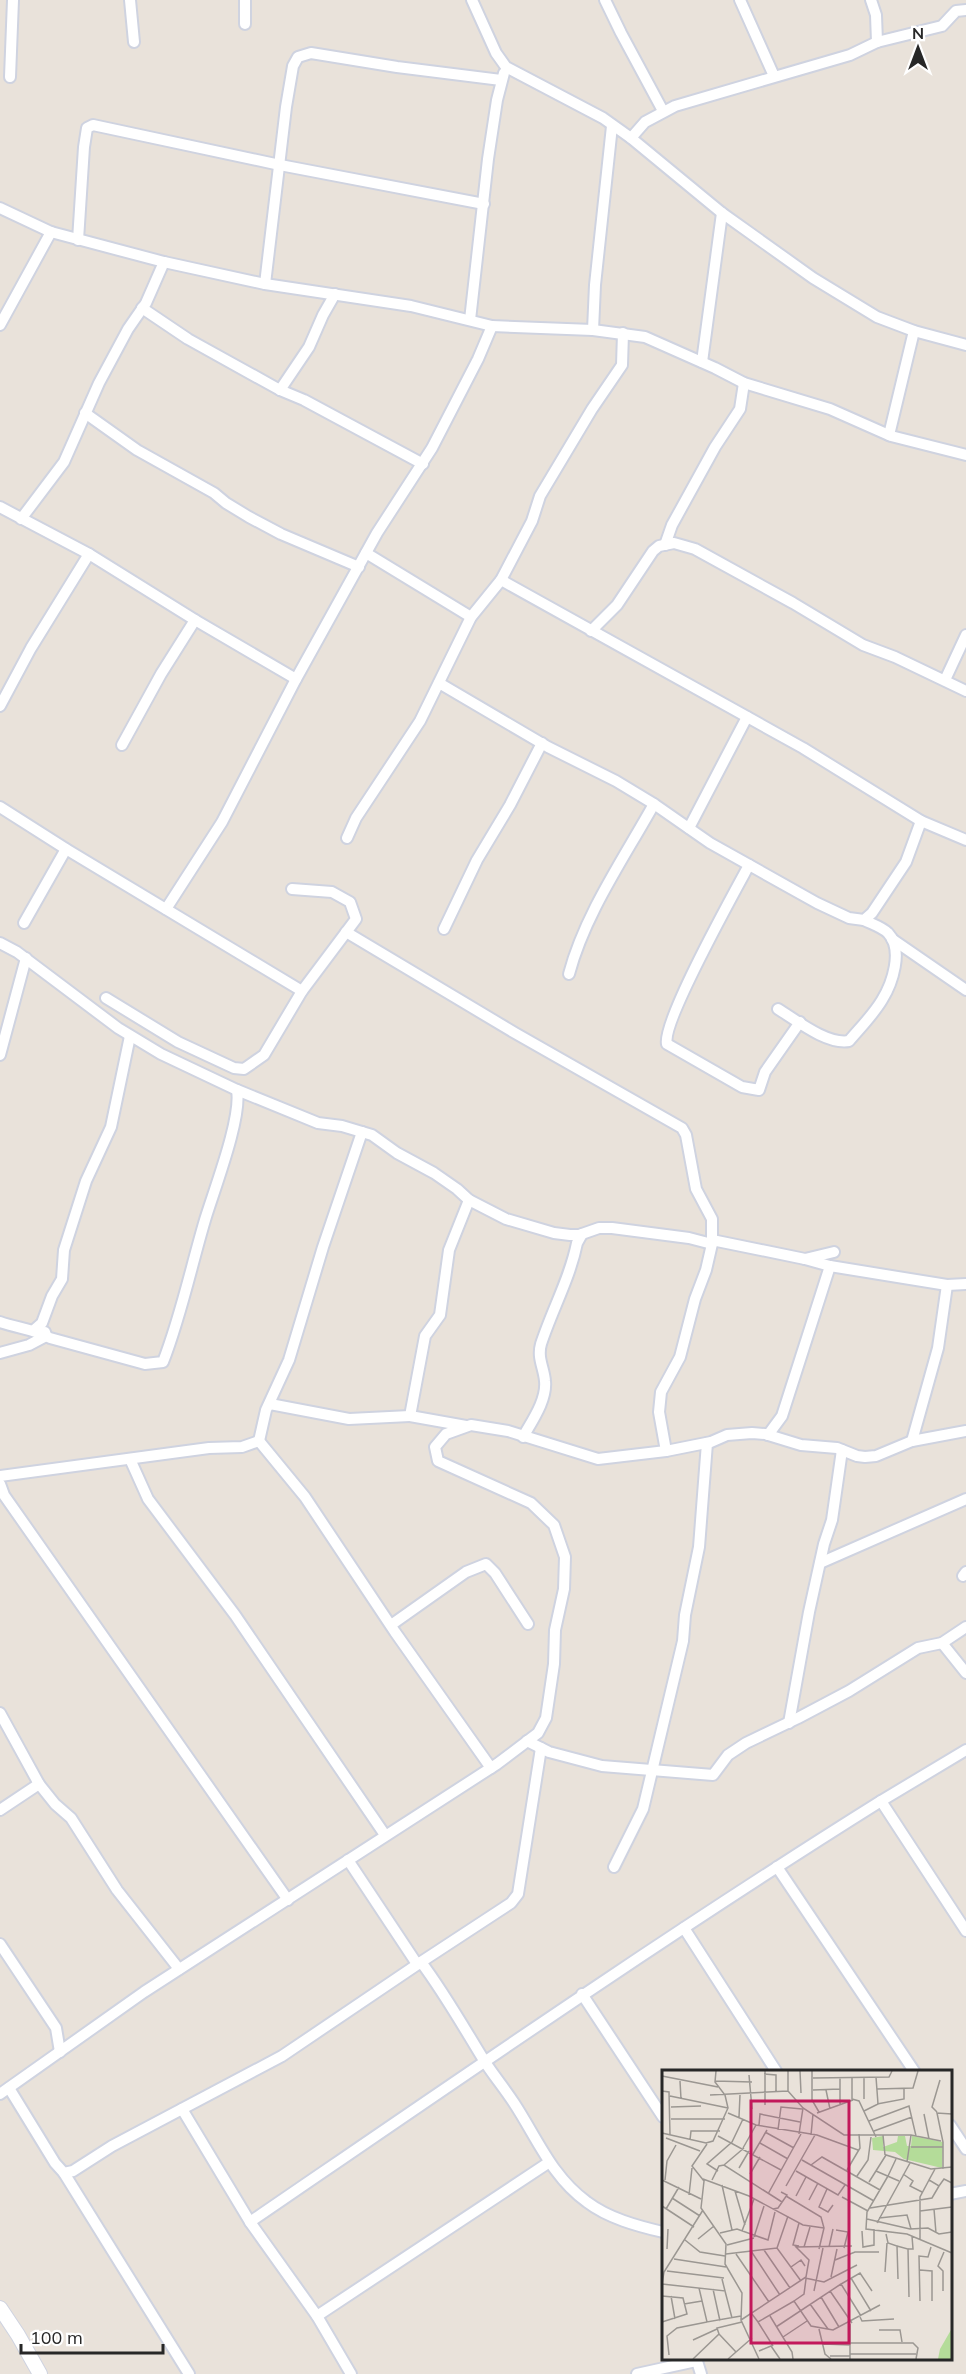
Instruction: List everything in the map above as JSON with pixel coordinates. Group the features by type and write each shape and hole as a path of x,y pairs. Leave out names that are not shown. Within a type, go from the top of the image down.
{"street":[{"path":"10,77 13,0"},
{"path":"130,0 134,42"},
{"path":"245,0 245,24"},
{"path":"472,0 496,53 506,67 603,118 632,138 722,213 813,278 877,317 914,331 966,345"},
{"path":"605,0 663,111"},
{"path":"740,0 774,76"},
{"path":"871,0 876,15 877,42"},
{"path":"632,138 645,122 663,111 850,55 877,42 942,26 956,11 966,10"},
{"path":"265,284 286,107 293,66 298,57 311,53 501,80"},
{"path":"470,320 488,159 501,80 506,67"},
{"path":"78,240 84,147 87,128 93,125 280,165 484,204"},
{"path":"593,330 595,285 612,126"},
{"path":"0,208 51,232 78,240 265,284 411,306 492,326 623,333 665,344 744,383 830,409 889,435 966,455"},
{"path":"702,362 722,213"},
{"path":"0,325 51,232"},
{"path":"21,519 64,462 85,413 128,328 142,308 164,262"},
{"path":"280,390 309,347 335,294"},
{"path":"142,308 188,339 280,390 304,400 423,464"},
{"path":"166,909 222,822 296,679 366,553 423,464 492,326"},
{"path":"889,435 914,331"},
{"path":"347,838 356,818 420,722 471,617 501,580 532,521 540,496 592,409 622,365 623,333"},
{"path":"665,544 672,525 715,447 740,410 744,383"},
{"path":"85,413 137,450 214,493 249,517 281,534 359,567"},
{"path":"0,507 89,554 296,679"},
{"path":"591,631 617,605 653,551 659,546 674,543 695,549 863,645 877,649 966,691"},
{"path":"366,553 471,617"},
{"path":"0,706 31,648 89,554"},
{"path":"501,580 803,748 921,821 966,840"},
{"path":"122,745 161,674 195,620"},
{"path":"945,680 966,635"},
{"path":"439,683 542,743 616,781 749,865 828,908 849,918 864,920 883,929 892,939 966,990"},
{"path":"689,828 747,717"},
{"path":"444,929 477,861 510,805 542,743"},
{"path":"569,974 576,947 590,917 654,804"},
{"path":"0,807 302,992"},
{"path":"864,920 872,913 906,862 921,821"},
{"path":"24,923 66,849"},
{"path":"749,865 720,917 696,968 667,1032 667,1044 742,1088 759,1090 765,1072 800,1022"},
{"path":"106,998 178,1042 234,1068 244,1069 264,1055 302,992 356,919 350,902 332,892 292,889"},
{"path":"346,932 515,1033 682,1128 686,1135 696,1189 712,1219 712,1242 680,1357 660,1392 659,1412 666,1450"},
{"path":"777,1009 827,1038 839,1042 849,1041 882,1000 889,985 896,961 892,939"},
{"path":"0,943 26,958 129,1036 237,1090 318,1123 372,1135 397,1153 458,1189 469,1200 506,1219 554,1233 578,1237 599,1228 612,1228 689,1238 805,1259 830,1266 947,1285 966,1284"},
{"path":"0,1054 26,958"},
{"path":"38,1327 64,1271 64,1250 87,1181 111,1127 129,1036"},
{"path":"0,1322 13,1327 38,1327 46,1336 145,1364 163,1362 173,1336 196,1249 235,1120 237,1090"},
{"path":"259,1441 266,1410 289,1360 323,1246 362,1132"},
{"path":"410,1416 425,1336 440,1315 449,1250 469,1200"},
{"path":"523,1437 543,1396 545,1381 539,1355 541,1344 559,1301 578,1237"},
{"path":"805,1259 834,1252"},
{"path":"768,1435 782,1416 830,1266"},
{"path":"912,1441 939,1348 947,1285"},
{"path":"0,1353 29,1345 46,1336"},
{"path":"270,1404 349,1419 410,1416 508,1431 598,1460 707,1443 739,1433 768,1435 801,1445 837,1448 856,1456 876,1456 912,1441 966,1431"},
{"path":"189,2374 64,2173 5,2091 178,1969 490,1768 538,1733 546,1718 555,1664 555,1630 564,1589 565,1557 554,1525 531,1503 438,1461 435,1447 446,1434 466,1426"},
{"path":"0,1476 209,1448 242,1447 259,1441"},
{"path":"259,1441 305,1497 490,1768"},
{"path":"615,1867 643,1809 683,1641 685,1615 696,1562 702,1496 706,1479 707,1443"},
{"path":"789,1723 820,1563 832,1520 842,1450"},
{"path":"130,1459 148,1499 235,1615 385,1835"},
{"path":"0,1484 4,1495 288,1900"},
{"path":"820,1563 966,1499"},
{"path":"391,1625 466,1572 486,1564 495,1573 528,1624"},
{"path":"527,1741 560,1756 602,1766 713,1775 728,1755 746,1743 849,1691 918,1648 942,1643 966,1628"},
{"path":"942,1643 966,1673"},
{"path":"0,1713 39,1784 55,1804 71,1818 117,1890 178,1969"},
{"path":"64,2173 73,2171 112,2146 282,2056 511,1903 518,1894 541,1748"},
{"path":"250,2222 582,1994 777,1867 966,1750"},
{"path":"0,1810 39,1784"},
{"path":"882,1801 966,1930"},
{"path":"348,1860 459,2017 548,2163 588,2204 607,2214 662,2232"},
{"path":"777,1867 913,2070"},
{"path":"684,1928 775,2070"},
{"path":"0,1944 56,2028 60,2052"},
{"path":"582,1994 662,2115"},
{"path":"182,2109 250,2222 317,2316 351,2374"},
{"path":"951,2126 966,2149"},
{"path":"317,2316 548,2163"},
{"path":"0,2308 5,2326 40,2374"},
{"path":"637,2374 696,2359 701,2374"}]}
